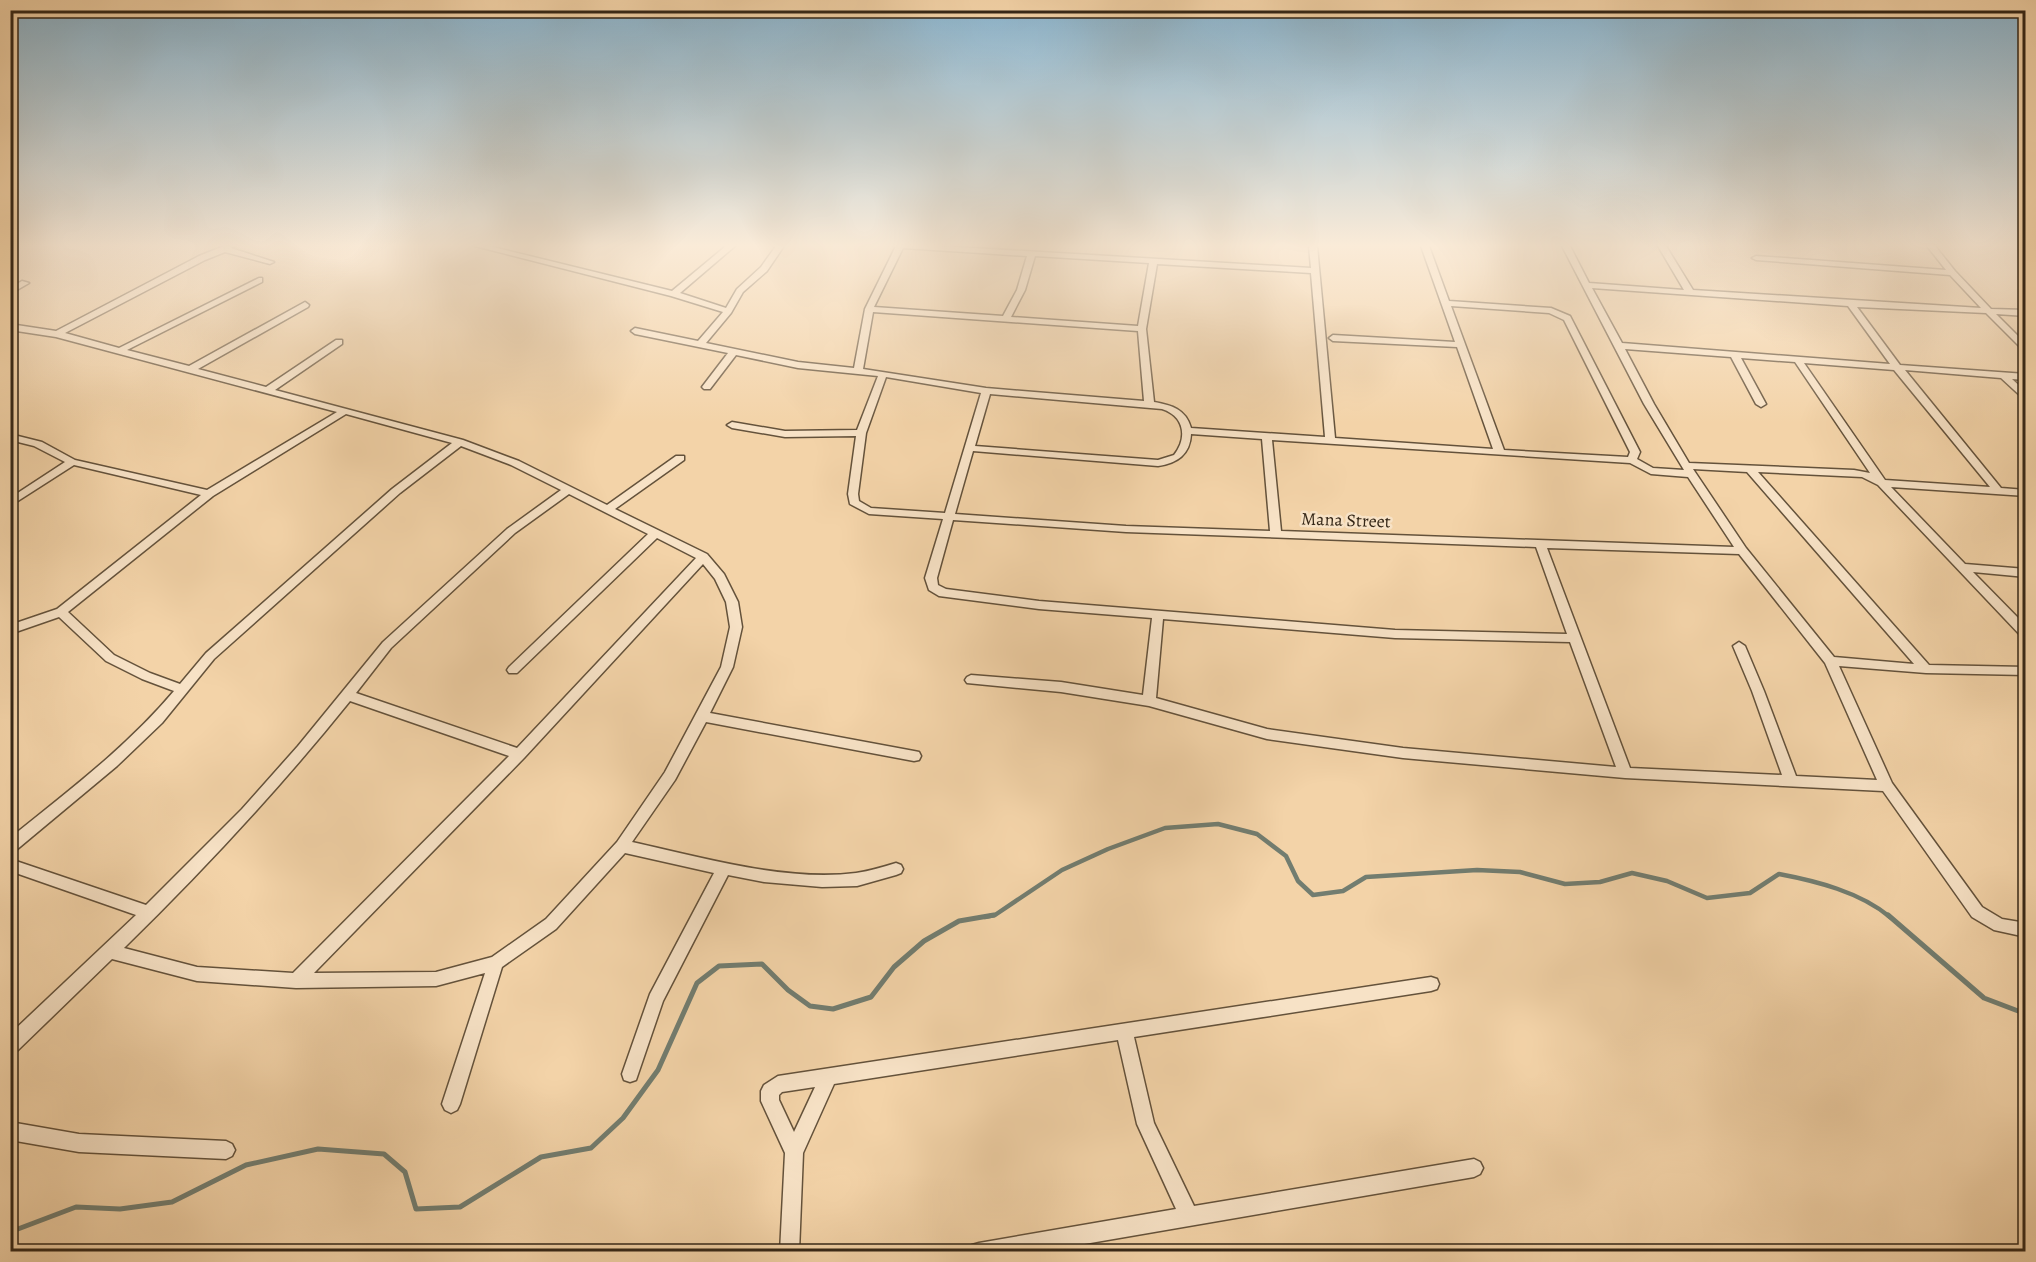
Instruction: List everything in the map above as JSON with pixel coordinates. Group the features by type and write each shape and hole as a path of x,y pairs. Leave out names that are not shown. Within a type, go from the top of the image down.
{"street":[{"path":"57,333 111,305"},
{"path":"121,350 209,305"},
{"path":"189,370 305,305"},
{"path":"709,305 728,311"},
{"path":"701,344 732,305"},
{"path":"858,371 871,305"},
{"path":"1006,319 1013,305"},
{"path":"1146,305 1142,329 1149,404"},
{"path":"1318,305 1330,441"},
{"path":"1447,305 1499,451"},
{"path":"1471,305 1551,311 1567,318 1635,452 1632,460"},
{"path":"1597,305 1649,404 1688,470 1742,551 1830,662 1887,786 1977,912 1999,925 2025,930"},
{"path":"1852,305 1897,367 1999,492"},
{"path":"1865,305 2025,313"},
{"path":"1983,305 2025,350"},
{"path":"869,309 1142,329"},
{"path":"10,327 57,333 121,350 460,442 516,463 702,557 720,577 732,602 736,627 727,666 670,776 622,846 551,924 496,963 436,979 296,981 197,974 110,951"},
{"path":"635,331 798,365 883,374 986,391 1166,407 1182,416 1188,431 1183,450 1173,460 1158,463 968,448"},
{"path":"1333,338 1461,345"},
{"path":"267,391 339,342"},
{"path":"1620,346 2025,376"},
{"path":"707,387 734,351"},
{"path":"1734,354 1761,404"},
{"path":"1797,359 1882,483 2025,634"},
{"path":"732,425 785,434 861,433 883,374"},
{"path":"2003,375 2025,398"},
{"path":"986,391 931,578 933,587 943,593 1039,605 1395,634 1576,638"},
{"path":"10,630 61,612 209,494 343,412"},
{"path":"1188,431 1632,460 1651,471 1854,473 1864,474 1882,483 2025,493"},
{"name":"Mana Street","path":"861,433 854,502 869,511 1126,529 1742,551"},
{"path":"1268,436 1276,534"},
{"path":"10,437 38,444 72,462 209,494"},
{"path":"10,847 157,720 210,656 396,491 460,442"},
{"path":"608,509 680,459"},
{"path":"10,502 72,462"},
{"path":"1751,471 1926,669"},
{"path":"10,1046 110,951 247,813 303,750 387,645 512,531 568,490"},
{"path":"513,670 656,533"},
{"path":"1540,544 1625,773"},
{"path":"296,981 519,754 702,557"},
{"path":"1961,567 2025,573"},
{"path":"61,612 110,658 146,676 181,689"},
{"path":"1149,701 1158,614"},
{"path":"1739,646 1791,782"},
{"path":"1830,662 1926,669 2025,671"},
{"path":"971,680 1061,687 1149,701 1267,734 1403,753 1625,773 1887,786"},
{"path":"347,695 519,754"},
{"path":"702,716 914,756"},
{"path":"622,846 797,881 854,880 896,869"},
{"path":"10,866 148,913"},
{"path":"630,1074 656,999 724,868"},
{"path":"451,1104 496,963"},
{"path":"794,1152 770,1101 770,1091 778,1084 1125,1033 1431,984"},
{"path":"1125,1033 1146,1124 1188,1215"},
{"path":"789,1251 794,1152 828,1078"},
{"path":"10,1131 79,1143 226,1150"},
{"path":"979,1251 1474,1168"}],"waterway":[{"path":"985,917 995,915 1062,870 1108,849 1165,828 1218,824 1257,834 1286,856 1298,881 1313,895 1343,891 1366,877 1477,870 1520,872 1565,884 1600,882 1632,873 1667,881 1707,898 1750,893 1779,874 1808,880 1851,894 1890,917"},
{"path":"10,1232 76,1207 120,1209 172,1202 246,1165 318,1149 384,1154 405,1172 416,1209 460,1207 541,1157 591,1148 623,1118 658,1070 697,983 719,966 762,964 788,990 810,1006 833,1009 871,997 894,967 924,941 959,921 994,915"},
{"path":"1888,915 1984,998 2026,1014"}]}
